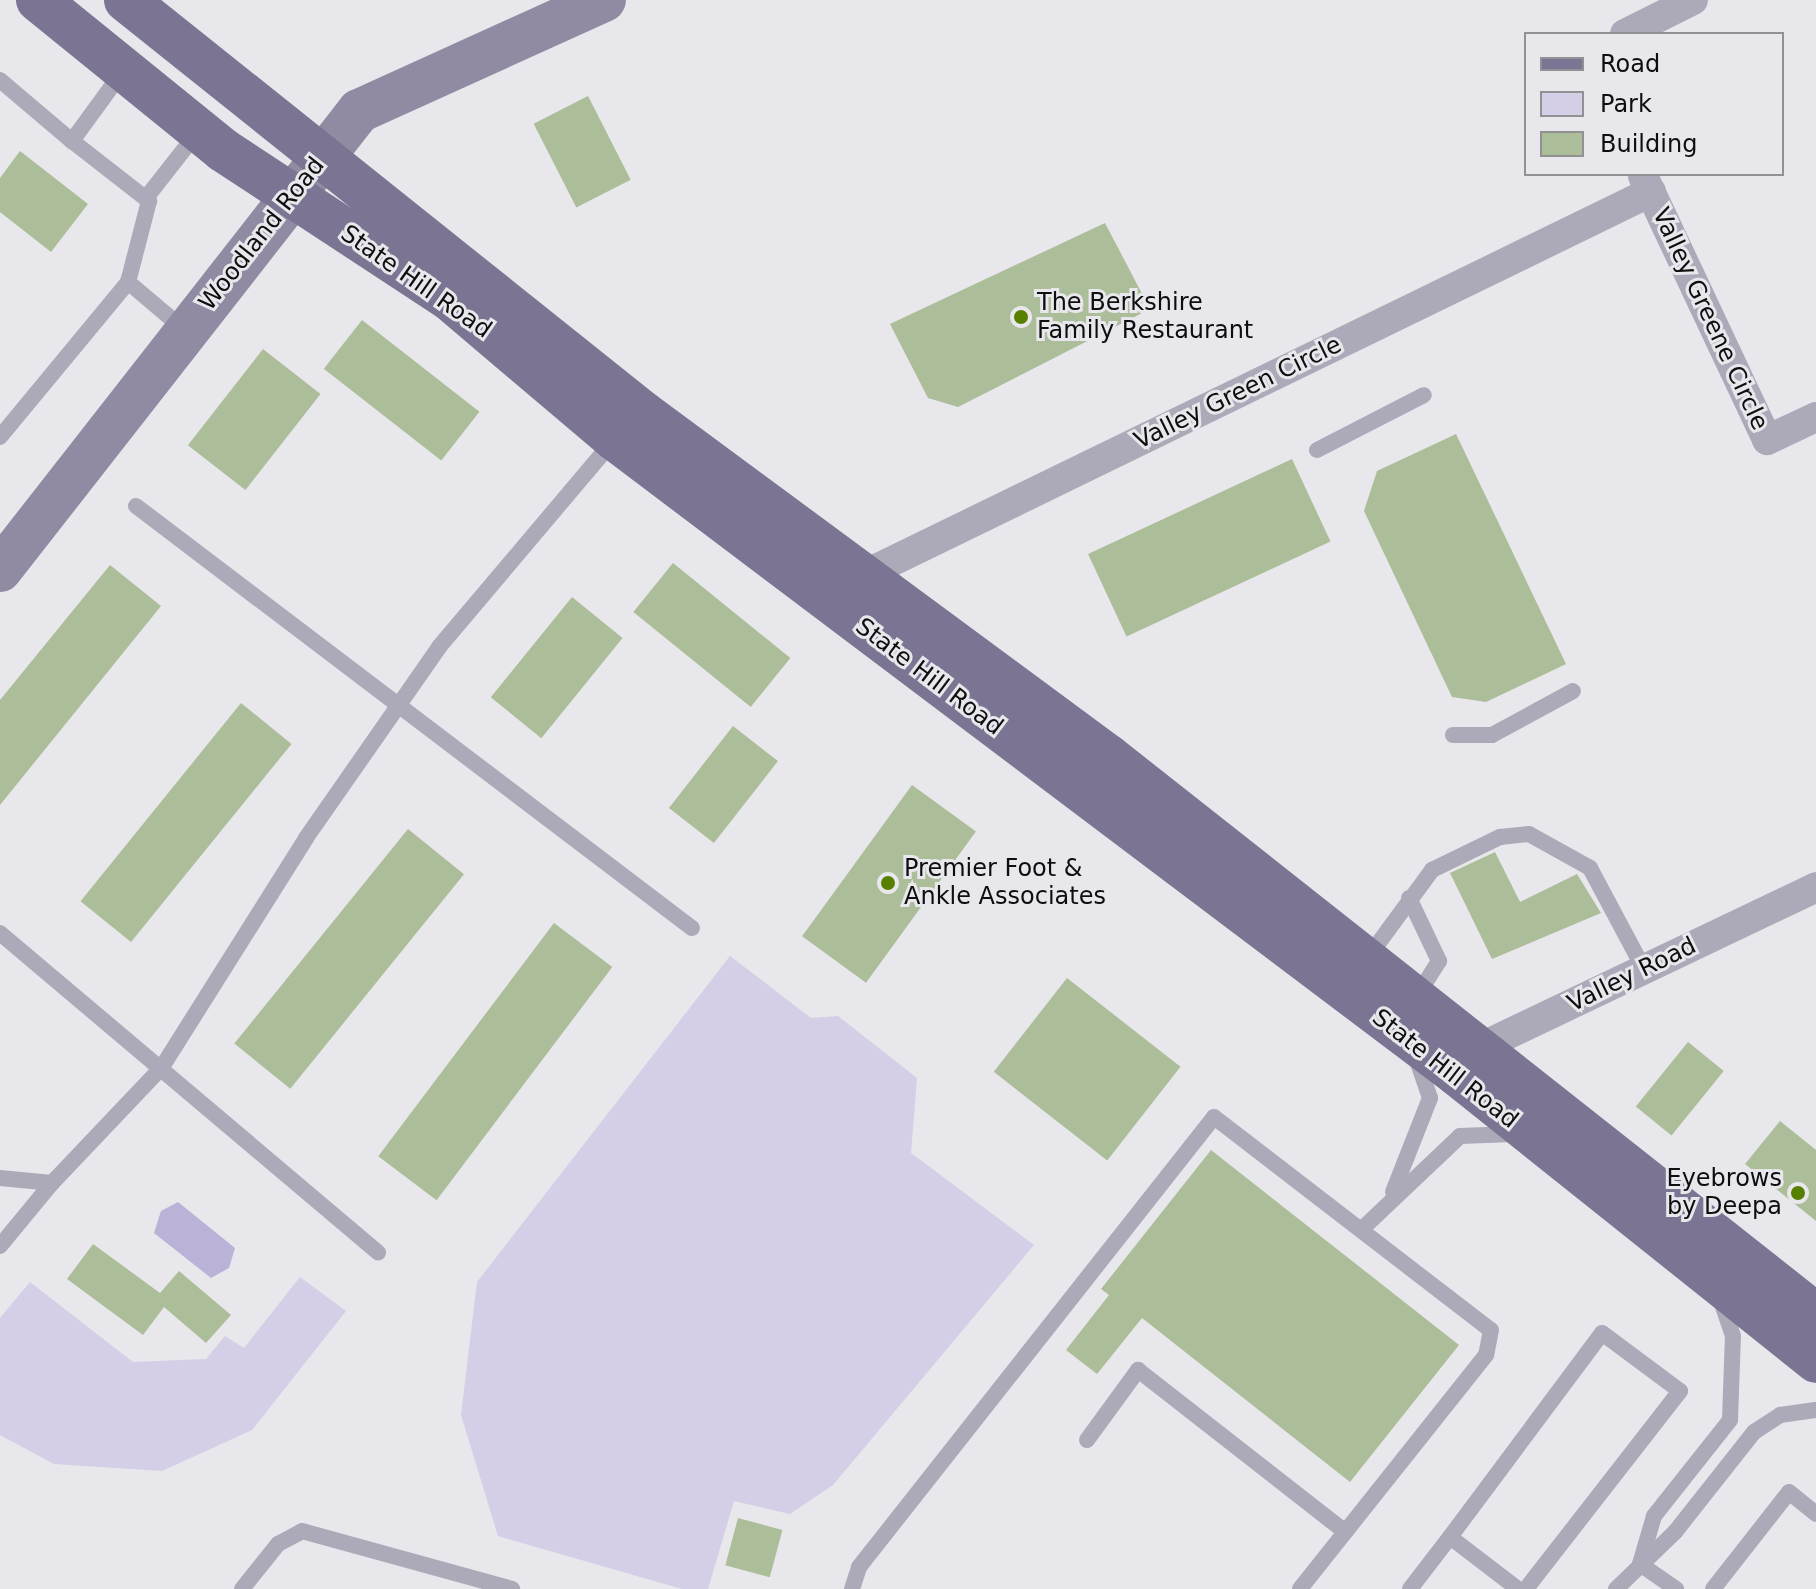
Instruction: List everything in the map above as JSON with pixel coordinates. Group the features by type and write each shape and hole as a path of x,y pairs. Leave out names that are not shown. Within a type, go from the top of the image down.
{"main road":[{"name":"State Hill Road","path":"38,0 199,130 292,195 451,300 629,426 868,573 1366,961 1412,1021"},
{"name":"State Hill Road","path":"126,0 322,159 834,605 1467,1062 1814,1345"},
{"name":"Woodland Road","path":"0,570 359,111 604,0"},
{"name":"State Hill Road","path":"1467,1062 1538,1141 1715,1281 1814,1345"}],"street":[{"path":"1629,32 1693,0"},
{"name":"Valley Greene Circle","path":"1647,183 1767,440 1816,417"},
{"name":"Valley Green Circle","path":"834,605 868,573 1647,183"},
{"name":"Valley Road","path":"1467,1062 1644,969 1816,887"}],"lane":[{"path":"72,141 124,70"},
{"path":"0,80 146,198"},
{"path":"0,437 128,282 146,198 199,130"},
{"path":"128,282 186,331"},
{"path":"1317,450 1424,395"},
{"path":"0,1246 52,1183 162,1067 439,647 629,426"},
{"path":"136,506 692,928"},
{"path":"1453,735 1492,735 1573,691"},
{"path":"1366,961 1432,870 1500,837 1529,834 1590,868 1644,969"},
{"path":"1391,1197 1430,1098 1412,1021 1439,961 1409,898"},
{"path":"0,933 378,1252"},
{"path":"852,1589 859,1567 1214,1117 1491,1330 1486,1355 1300,1589"},
{"path":"1362,1229 1391,1197 1460,1136 1500,1130 1538,1141"},
{"path":"0,1178 52,1183"},
{"path":"1640,1564 1654,1516 1730,1420 1733,1336 1715,1281"},
{"path":"1410,1589 1602,1333 1680,1391 1526,1589"},
{"path":"1087,1440 1138,1370 1345,1532"},
{"path":"1616,1589 1675,1532 1754,1432 1780,1415 1816,1410"},
{"path":"1713,1589 1789,1492 1816,1514"},
{"path":"242,1589 278,1544 302,1531 512,1589"},
{"path":"1450,1537 1518,1589"},
{"path":"1640,1564 1676,1589"}],"green space":[{"path":"730,956 811,1018 838,1016 917,1078 911,1153 1034,1245 833,1485 790,1514 734,1501 708,1589 682,1589 498,1536 461,1415 477,1282"},
{"path":"300,1277 346,1311 252,1430 162,1471 54,1464 0,1435 0,1318 30,1282 133,1362 206,1359 225,1336 244,1348"}],"shaded area":[{"path":"178,1202 235,1248 229,1268 211,1278 154,1233 161,1211"}],"building":[{"path":"588,96 631,180 576,207 534,124"},
{"path":"20,151 88,204 51,252 0,212 0,178"},
{"name":"The Berkshire Family Restaurant","path":"1105,223 1150,309 958,407 928,398 890,324"},
{"path":"362,320 479,412 441,461 324,369"},
{"path":"263,349 321,394 245,490 188,445"},
{"path":"1456,434 1566,664 1486,702 1452,697 1364,511 1377,471"},
{"path":"1292,459 1330,541 1127,637 1088,554"},
{"path":"673,563 790,658 751,707 633,612"},
{"path":"110,565 161,606 0,805 0,700"},
{"path":"572,597 623,638 541,738 491,697"},
{"path":"241,703 292,744 131,942 81,901"},
{"path":"733,726 778,761 714,843 669,808"},
{"name":"Premier Foot & Ankle Associates","path":"912,785 976,831 866,983 802,936"},
{"path":"408,829 464,874 290,1089 234,1043"},
{"path":"1495,852 1520,902 1577,874 1601,913 1492,959 1450,873"},
{"path":"554,923 612,967 437,1200 378,1156"},
{"path":"1067,978 1180,1067 1107,1160 994,1072"},
{"path":"1688,1042 1724,1071 1672,1135 1636,1107"},
{"name":"Eyebrows by Deepa","path":"1780,1121 1816,1150 1816,1221 1745,1164"},
{"path":"1211,1150 1459,1345 1350,1482 1142,1318 1097,1374 1066,1350 1109,1295 1101,1289"},
{"path":"93,1244 160,1293 179,1271 231,1315 206,1343 164,1307 143,1335 67,1279"},
{"path":"738,1518 782,1530 770,1577 725,1565"}],"place":[{"name":"The Berkshire Family Restaurant","path":"1021,317"},
{"name":"Premier Foot & Ankle Associates","path":"888,883"},
{"name":"Eyebrows by Deepa","path":"1798,1193"}]}
